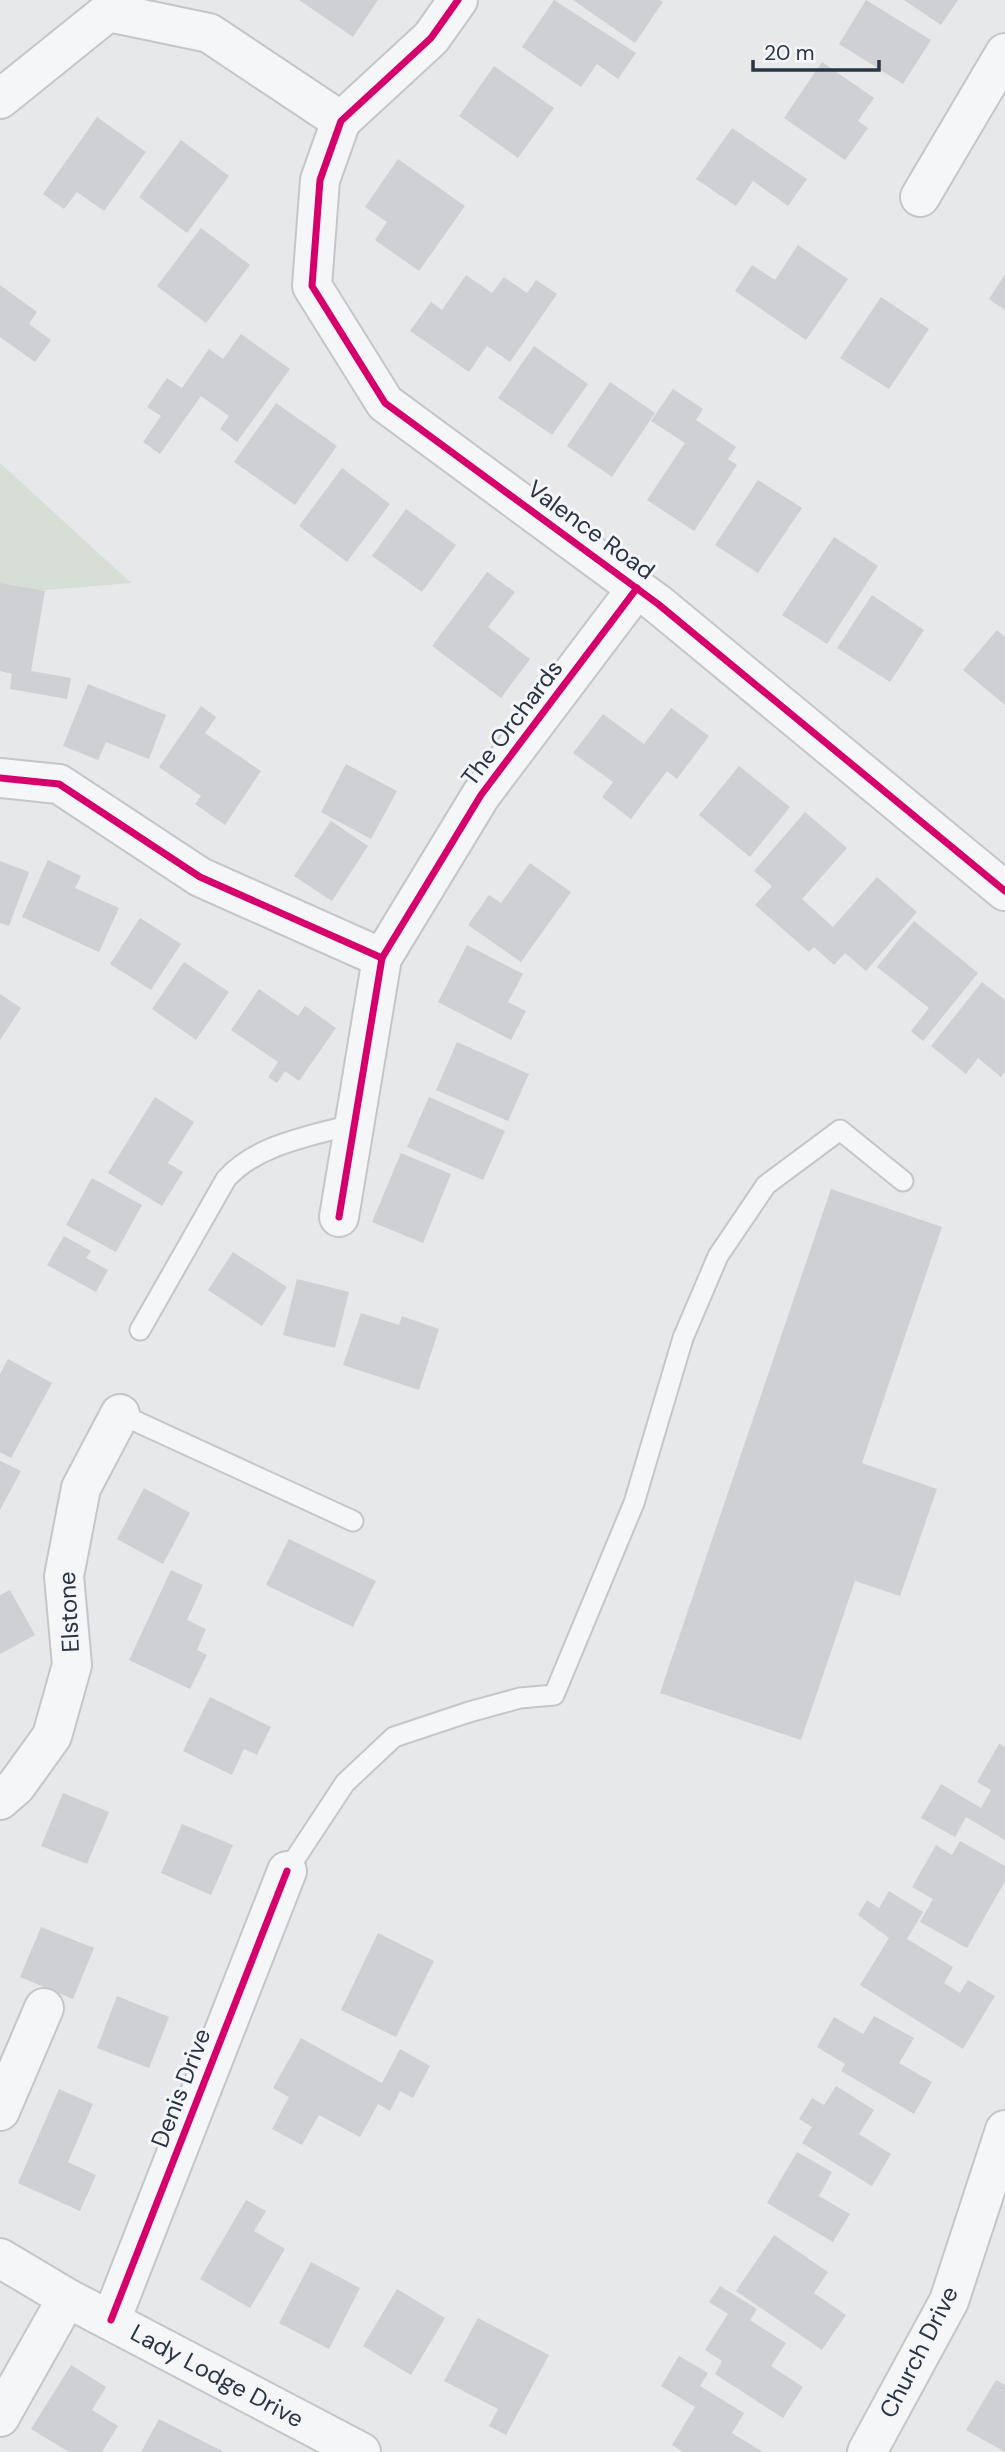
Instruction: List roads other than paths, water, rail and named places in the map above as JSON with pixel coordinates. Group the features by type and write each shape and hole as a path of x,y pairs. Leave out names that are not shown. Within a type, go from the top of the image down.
{"street":[{"path":"0,99 108,12 209,33 341,121 431,38 458,0"},
{"path":"920,197 1005,53"},
{"name":"Valence Road","path":"341,121 320,180 312,286 385,403 637,588 1005,891"},
{"name":"The Orchards","path":"340,1217 382,958 481,795 637,588"},
{"path":"0,778 59,784 200,877 382,958"},
{"name":"Elstone","path":"0,1800 16,1786 52,1736 72,1665 64,1576 81,1488 120,1414"},
{"name":"Denis Drive","path":"111,2319 287,1871"},
{"path":"0,2110 44,2008"},
{"name":"Church Drive","path":"867,2452 949,2301 1005,2130"},
{"name":"Lady Lodge Drive","path":"0,2258 67,2298 358,2451"},
{"path":"0,2417 67,2298"}],"lane":[{"path":"140,1330 226,1179 240,1164 259,1153 353,1124"},
{"path":"287,1871 345,1783 394,1737 520,1698 554,1695 634,1503 683,1338 719,1256 766,1185 840,1130 903,1181"},
{"path":"120,1414 353,1521"}]}
